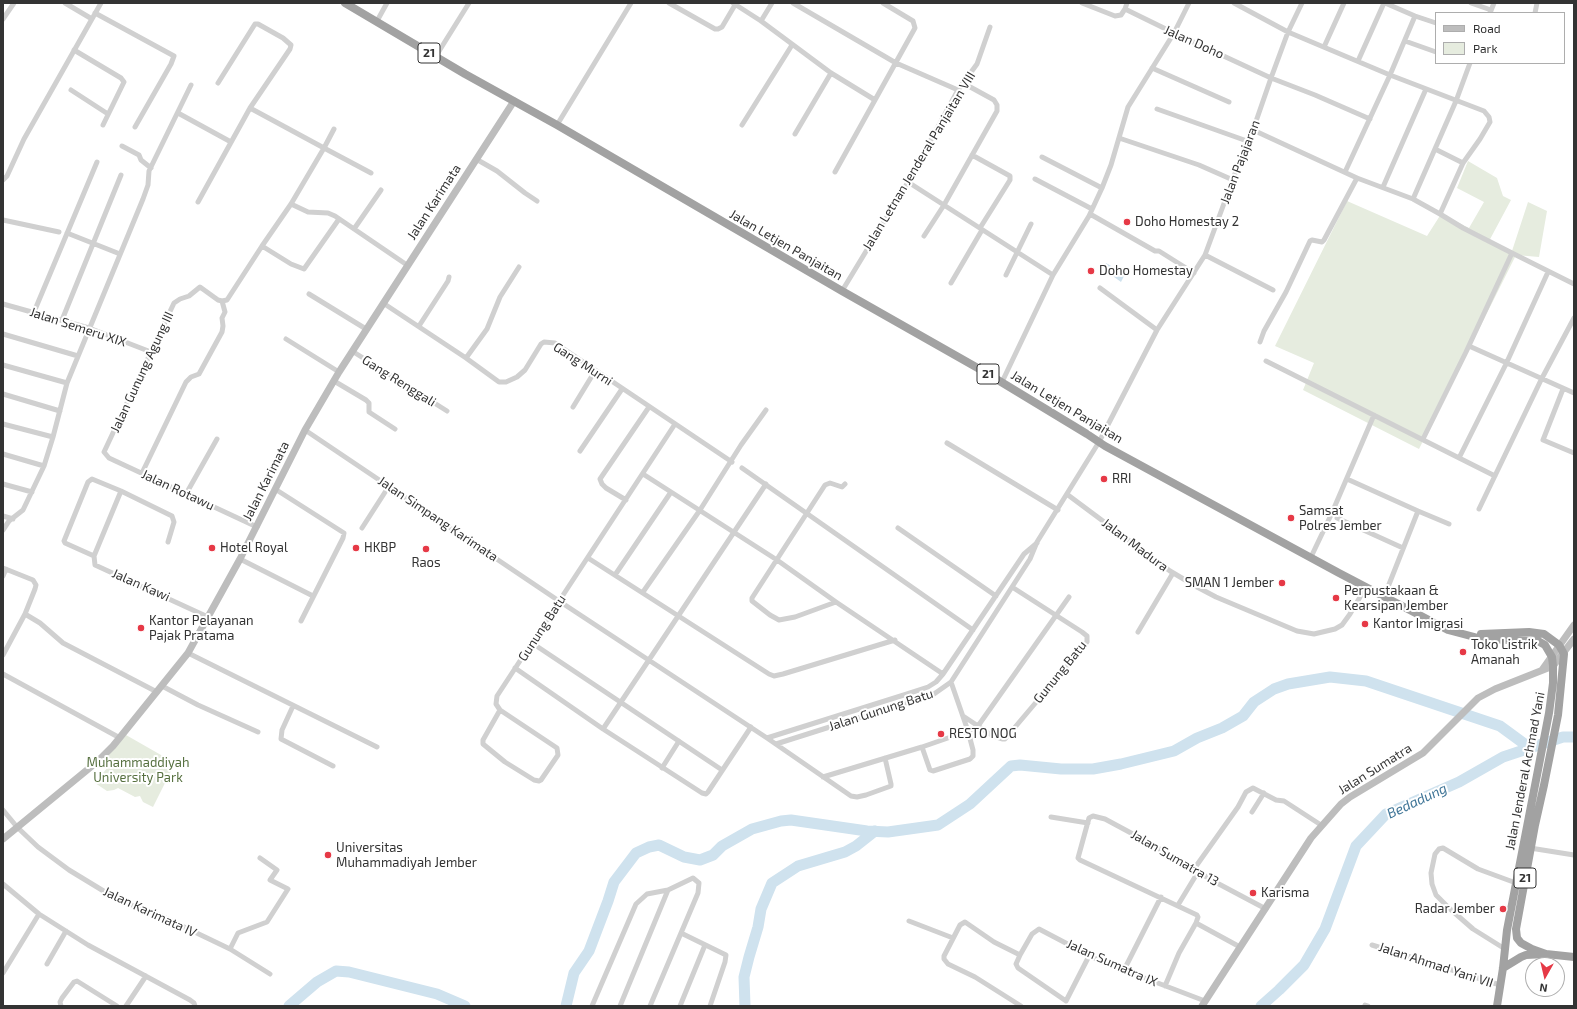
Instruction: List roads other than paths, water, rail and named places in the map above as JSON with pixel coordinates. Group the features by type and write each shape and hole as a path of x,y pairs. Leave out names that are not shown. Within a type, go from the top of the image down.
{"highway":[{"name":"21","path":"345,3 514,102"},
{"name":"Jalan Letjen Panjaitan","path":"514,102 557,125 842,291 1002,382 1099,442 1384,597 1448,630 1468,636"},
{"name":"21","path":"1468,636 1529,632 1544,634 1560,645 1564,654"},
{"name":"21","path":"1468,636 1482,639 1538,641 1545,646 1552,657"},
{"name":"Jalan Jenderal Achmad Yani","path":"1496,1006 1516,883 1558,715 1564,654"},
{"name":"Jalan Jenderal Achmad Yani","path":"1546,954 1524,946 1519,941 1516,934 1540,784 1553,683 1552,657"},
{"name":"21","path":"1503,968 1521,957 1546,954 1574,957"}],"main road":[{"name":"Jalan Karimata","path":"3,839 98,761 120,738 188,653 257,527 305,430 339,372 514,102"},
{"path":"1542,670 1573,626"},
{"path":"1553,666 1564,654 1574,639"},
{"name":"Jalan Sumatra","path":"1203,1004 1266,909 1293,864 1321,825 1350,797 1423,753 1472,703 1495,689 1553,666"}],"street":[{"path":"3,19 14,3"},
{"path":"65,3 92,19"},
{"path":"3,180 24,138 101,3"},
{"path":"376,21 387,3"},
{"path":"436,56 469,3"},
{"path":"557,125 631,3"},
{"path":"669,3 718,29 722,27 734,4 761,21 831,73 875,100"},
{"path":"761,21 772,3"},
{"path":"793,3 896,62 958,90"},
{"path":"835,172 915,28 913,21 883,3"},
{"path":"1082,3 1115,16 1121,15 1127,3"},
{"path":"1002,382 1054,275 1091,211 1102,188 1111,165 1128,108 1174,33 1189,3"},
{"path":"1234,3 1244,5 1288,32 1390,75 1484,111 1489,116 1490,122 1463,163 1440,214"},
{"name":"Jalan Pajajaran","path":"1099,442 1157,330 1205,255 1247,141 1253,130 1288,32 1302,3"},
{"path":"1324,47 1344,3"},
{"path":"1358,61 1385,3 1435,23"},
{"path":"1471,3 1491,12 1494,3"},
{"name":"Jalan Doho","path":"1125,9 1271,78 1370,119"},
{"path":"95,13 174,56 171,64 135,127"},
{"path":"1345,172 1390,75 1415,16"},
{"path":"198,202 250,108 290,49 291,45 283,38 258,24 255,24 218,82"},
{"name":"Jalan Letnan Jenderal Panjaitan VIII","path":"842,291 908,182 958,90 977,64 990,27"},
{"path":"1405,40 1435,52"},
{"path":"742,126 792,45"},
{"path":"74,50 123,80 124,84 103,125"},
{"path":"1413,198 1456,101 1469,64"},
{"path":"1152,68 1229,102"},
{"path":"795,134 831,73"},
{"path":"924,236 944,205 993,121 997,111 997,105 994,100 963,83"},
{"path":"3,530 7,524 22,512 44,466 67,383 146,193 150,170 191,86"},
{"path":"1383,188 1426,89"},
{"path":"71,90 108,114"},
{"path":"250,108 371,173"},
{"path":"1157,109 1247,141"},
{"path":"178,112 231,142"},
{"path":"142,473 186,382 191,377 199,374 222,332 222,318 225,312 222,301 229,297 291,204 334,129"},
{"path":"1253,130 1357,178 1413,198 1462,228 1574,284"},
{"path":"1118,138 1199,165 1233,180"},
{"path":"122,146 139,155 141,160 150,170"},
{"path":"1435,149 1463,163"},
{"path":"951,283 1010,180 1010,176 972,155"},
{"path":"1042,156 1102,188"},
{"path":"476,159 497,171 537,201"},
{"path":"34,312 97,162"},
{"path":"62,320 121,175"},
{"path":"1260,342 1310,241 1322,242 1324,240 1357,178"},
{"path":"1036,179 1194,273"},
{"path":"908,182 1054,275"},
{"path":"354,229 380,190"},
{"path":"291,204 308,212 328,213 407,265"},
{"path":"262,246 292,264 304,268 339,219"},
{"path":"3,220 59,232"},
{"path":"1006,275 1031,224"},
{"path":"67,233 120,254"},
{"path":"1423,439 1469,346 1512,253"},
{"path":"1205,255 1273,290"},
{"path":"466,358 487,329 500,297 519,267"},
{"path":"1459,458 1506,364 1548,272"},
{"path":"419,326 448,281 449,277"},
{"name":"Jalan Gunung Agung III","path":"105,450 172,307 177,300 189,296 200,287 218,300 222,301"},
{"path":"1100,288 1157,330"},
{"path":"309,294 366,329"},
{"name":"Jalan Semeru XIX","path":"3,304 89,328 151,352"},
{"name":"Gang Murni","path":"383,304 419,326 499,382 506,382 517,377 524,370 541,344 544,342 555,343 732,462"},
{"path":"1479,509 1541,380 1574,318"},
{"path":"3,334 78,356"},
{"path":"286,339 339,372"},
{"path":"1469,346 1541,380 1574,393"},
{"name":"Gang Renggali","path":"352,352 447,411"},
{"path":"1266,361 1495,476"},
{"path":"3,365 67,383"},
{"path":"573,407 595,371"},
{"path":"334,381 366,400 369,403 369,412 395,428"},
{"path":"580,451 622,389"},
{"path":"1564,389 1543,440 1574,453"},
{"path":"3,394 60,411"},
{"path":"626,500 602,484 600,479 649,407"},
{"path":"643,592 700,510 766,410"},
{"path":"1311,557 1347,479 1374,415"},
{"path":"3,424 53,437"},
{"name":"Gunung Batu","path":"675,424 644,474 515,668 662,768 697,791 706,794 751,727"},
{"name":"Jalan Simpang Karimata","path":"305,430 559,601 650,660"},
{"path":"186,494 217,439"},
{"name":"Jalan Gunung Batu","path":"776,744 934,694 950,682 1012,588 1031,556 1037,542 1068,495 1099,442"},
{"path":"947,443 1058,510"},
{"name":"Jalan Rotawu","path":"105,450 105,455 109,458 257,527"},
{"path":"3,454 44,466"},
{"path":"742,468 973,630"},
{"path":"644,474 777,560 836,602 944,674"},
{"path":"121,491 94,556 65,543 64,541 82,496 88,482 92,479 121,491 172,516 174,522 168,542"},
{"path":"1347,479 1449,524"},
{"path":"836,602 782,620 776,619 770,615 752,601 752,598 825,485 830,483 840,487 845,484"},
{"path":"3,484 32,492"},
{"path":"603,729 766,484"},
{"path":"362,528 389,486"},
{"path":"275,489 344,533 343,538 301,621"},
{"path":"615,575 671,492"},
{"name":"Jalan Madura","path":"1068,495 1173,573 1216,597 1307,634 1329,631 1342,625 1366,587"},
{"path":"1384,597 1418,511"},
{"path":"3,516 13,519"},
{"path":"1337,518 1403,548"},
{"path":"898,528 996,596"},
{"name":"Jalan Gunung Batu","path":"767,738 907,694 928,687 936,682 944,674 1024,554 1037,542"},
{"name":"Jalan Kawi","path":"94,556 95,564 208,617"},
{"path":"240,558 313,596"},
{"path":"588,558 643,592 757,668 774,676 895,640"},
{"path":"3,576 5,569 33,580 36,585 25,614 3,655"},
{"path":"1138,632 1173,573"},
{"name":"Gunung Batu","path":"963,716 1002,740 1007,738 1087,642 1088,639 1086,634 1012,588"},
{"path":"823,777 968,731 978,726 1069,597"},
{"path":"25,614 48,629 63,644 157,692"},
{"path":"965,642 974,647"},
{"path":"532,643 722,770"},
{"path":"188,653 377,747"},
{"path":"650,660 854,797 866,795 891,786 885,758"},
{"path":"500,710 483,740 483,744 505,762 534,780 541,780 558,755 557,748 500,710 496,704 497,696 515,668"},
{"path":"3,674 120,738"},
{"path":"922,746 930,770 932,771 970,759 973,756 968,731 950,682"},
{"path":"162,686 198,705 258,732"},
{"path":"907,694 910,702"},
{"path":"293,706 282,730 281,739 333,766"},
{"path":"662,768 679,741"},
{"path":"1178,905 1196,870 1249,790 1253,788 1276,800 1284,800 1321,825"},
{"path":"1252,812 1264,793"},
{"name":"Jalan Karimata IV","path":"3,810 17,827 38,847 69,870 120,901 155,913 230,949 270,974"},
{"name":"Jalan Sumatra 13","path":"1088,823 1089,818 1092,816 1105,818 1266,909"},
{"path":"1051,817 1088,823 1078,858 1080,860 1197,915 1198,917 1196,923 1179,954 1165,986"},
{"path":"1505,949 1473,929 1436,895 1432,884 1431,872 1435,854 1439,849 1443,848 1478,869 1516,883"},
{"path":"1530,848 1574,855"},
{"path":"230,949 238,933 266,922 288,889 270,880 277,870 260,858"},
{"path":"592,1006 636,904 647,894 668,890 690,879 695,879 699,883 698,893 650,1006"},
{"path":"3,884 39,914 66,931 190,1000 195,1006"},
{"path":"620,1006 668,890"},
{"path":"1124,970 1161,897"},
{"path":"3,972 39,914"},
{"path":"909,921 953,938"},
{"path":"1020,955 994,942 965,922 960,925 944,956 946,961 1021,1006"},
{"path":"1196,923 1240,947"},
{"name":"Jalan Sumatra IX","path":"1064,1004 1016,966 1020,955 1032,934 1039,929 1089,956 1165,986 1203,1004"},
{"path":"47,964 66,931"},
{"path":"681,933 726,955 710,1006"},
{"path":"680,1006 705,945"},
{"name":"Jalan Ahmad Yani VII","path":"1372,945 1500,986"},
{"path":"1064,1004 1089,956"},
{"path":"126,1006 146,976"},
{"path":"61,1006 60,1002 62,998 74,982 77,981 117,1006"}],"water":[{"path":"1106,263 1125,274 1121,282 1103,269"}],"waterway":[{"path":"566,1006 574,973 589,951 614,882 636,853 649,847 659,845 684,857 700,860 713,855 722,846 752,829 781,821 791,820 867,831 888,832 938,825 970,804 1011,766 1020,765 1061,769 1093,769 1174,751 1197,738 1222,728 1243,716 1254,702 1274,689 1288,684 1330,677 1366,681 1500,726 1530,748"},
{"name":"Bedadung","path":"1261,1006 1304,965 1325,929 1356,846 1386,814 1459,782 1503,757 1563,737 1574,737"},
{"path":"745,1006 744,977 758,927 761,909 772,883 798,866 845,852 856,846 875,831"},
{"path":"289,1006 317,982 336,971 349,972 437,994 465,1006"}],"place":[{"name":"Doho Homestay 2","path":"1127,222"},
{"name":"Doho Homestay","path":"1091,271"},
{"name":"RRI","path":"1104,479"},
{"name":"Samsat Polres Jember","path":"1291,518"},
{"name":"Hotel Royal","path":"212,548"},
{"name":"HKBP","path":"356,548"},
{"name":"Raos","path":"426,549"},
{"name":"SMAN 1 Jember","path":"1282,583"},
{"name":"Perpustakaan & Kearsipan Jember","path":"1336,598"},
{"name":"Kantor Imigrasi","path":"1365,624"},
{"name":"Kantor Pelayanan Pajak Pratama","path":"141,628"},
{"name":"Toko Listrik Amanah","path":"1463,652"},
{"name":"RESTO NOG","path":"941,734"},
{"name":"Universitas Muhammadiyah Jember","path":"328,855"},
{"name":"Karisma","path":"1253,893"},
{"name":"Radar Jember","path":"1503,909"}],"park label":[{"name":"Muhammaddiyah University Park","path":"138,770"}]}
